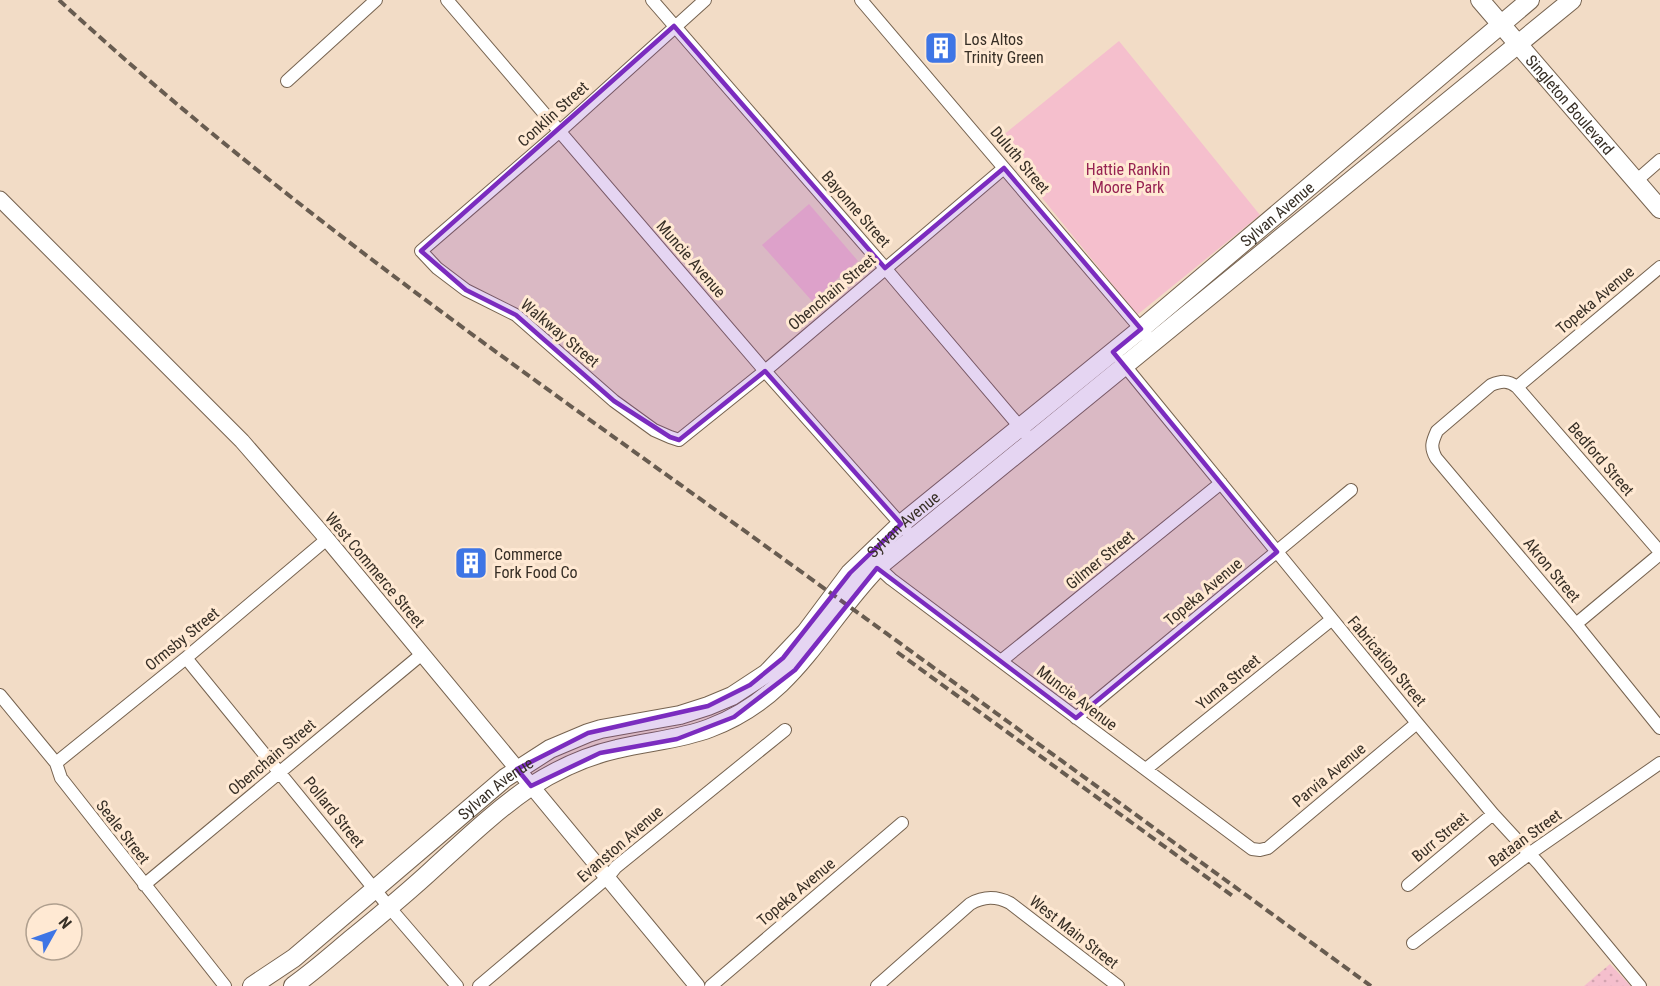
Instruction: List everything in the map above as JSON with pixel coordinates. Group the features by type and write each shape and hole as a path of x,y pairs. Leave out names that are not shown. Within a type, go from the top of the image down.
{"main road":[{"name":"Singleton Boulevard","path":"1480,0 1659,206"},
{"name":"Sylvan Avenue","path":"1147,336 1530,0"},
{"name":"Sylvan Avenue","path":"252,986 294,958 516,769 588,733 680,715 708,706 767,674 806,632 850,573 1032,441 1119,359 1147,336 1572,0"},
{"name":"Sylvan Avenue","path":"293,986 389,907 482,824 531,786 580,760 618,748 688,735 711,728 757,703 795,670 856,591 907,531 1019,427 1119,359"}],"street":[{"path":"287,81 376,0"},
{"name":"Muncie Avenue","path":"447,0 765,371 907,531"},
{"name":"Bayonne Street","path":"652,0 1032,441"},
{"name":"Conklin Street","path":"421,251 705,0"},
{"name":"Duluth Street","path":"861,0 1147,336"},
{"path":"1635,181 1660,160"},
{"name":"Obenchain Street","path":"680,440 765,371 1004,168"},
{"name":"West Commerce Street","path":"0,199 242,441 327,539 697,986"},
{"name":"Walkway Street","path":"421,251 437,268 466,290 516,315 614,401 654,430 680,440"},
{"name":"Topeka Avenue","path":"1517,387 1660,267"},
{"name":"Fabrication Street","path":"1119,359 1331,620 1640,986"},
{"name":"Akron Street","path":"1517,387 1510,382 1491,385 1437,431 1431,450 1660,728"},
{"name":"Bedford Street","path":"1517,387 1660,553"},
{"name":"Gilmer Street","path":"1001,661 1221,483"},
{"name":"Topeka Avenue","path":"1076,718 1351,490"},
{"name":"Ormsby Street","path":"56,763 186,658 327,539"},
{"path":"1576,624 1660,553"},
{"name":"Muncie Avenue","path":"878,567 885,575 1252,849 1260,850"},
{"name":"Yuma Street","path":"1146,770 1331,620"},
{"name":"Obenchain Street","path":"144,885 422,654"},
{"name":"Pollard Street","path":"186,658 389,907 457,986"},
{"name":"Seale Street","path":"0,695 56,763 61,778 225,986"},
{"name":"Parvia Avenue","path":"1260,850 1268,848 1417,723"},
{"name":"Evanston Avenue","path":"479,986 608,877 616,867 785,730"},
{"name":"Bataan Street","path":"1413,943 1529,854 1660,763"},
{"name":"Burr Street","path":"1408,885 1493,814"},
{"name":"Topeka Avenue","path":"711,986 903,823"},
{"name":"West Main Street","path":"877,986 970,904 978,899 990,897 1000,898 1010,903 1118,986"}],"highlighted area":[{"path":"674,26 885,268 1004,168 1141,329 1113,352 1277,552 1076,718 877,568 795,670 734,717 677,739 600,753 531,786 517,769 588,733 708,706 750,685 783,658 850,573 901,524 765,371 679,440 670,437 614,401 516,315 466,290 421,251"}],"green space":[{"name":"Hattie Rankin Moore Park","path":"1119,41 1260,215 1137,315 996,141"},
{"path":"809,204 858,261 812,301 762,245"},
{"path":"1610,964 1631,986 1584,986"}],"railway":[{"path":"59,0 215,135 295,200 459,325 1371,986"},
{"path":"897,652 1234,897"}],"place":[{"name":"Los Altos Trinity Green","path":"941,48"},
{"name":"Commerce Fork Food Co","path":"471,563"}]}
